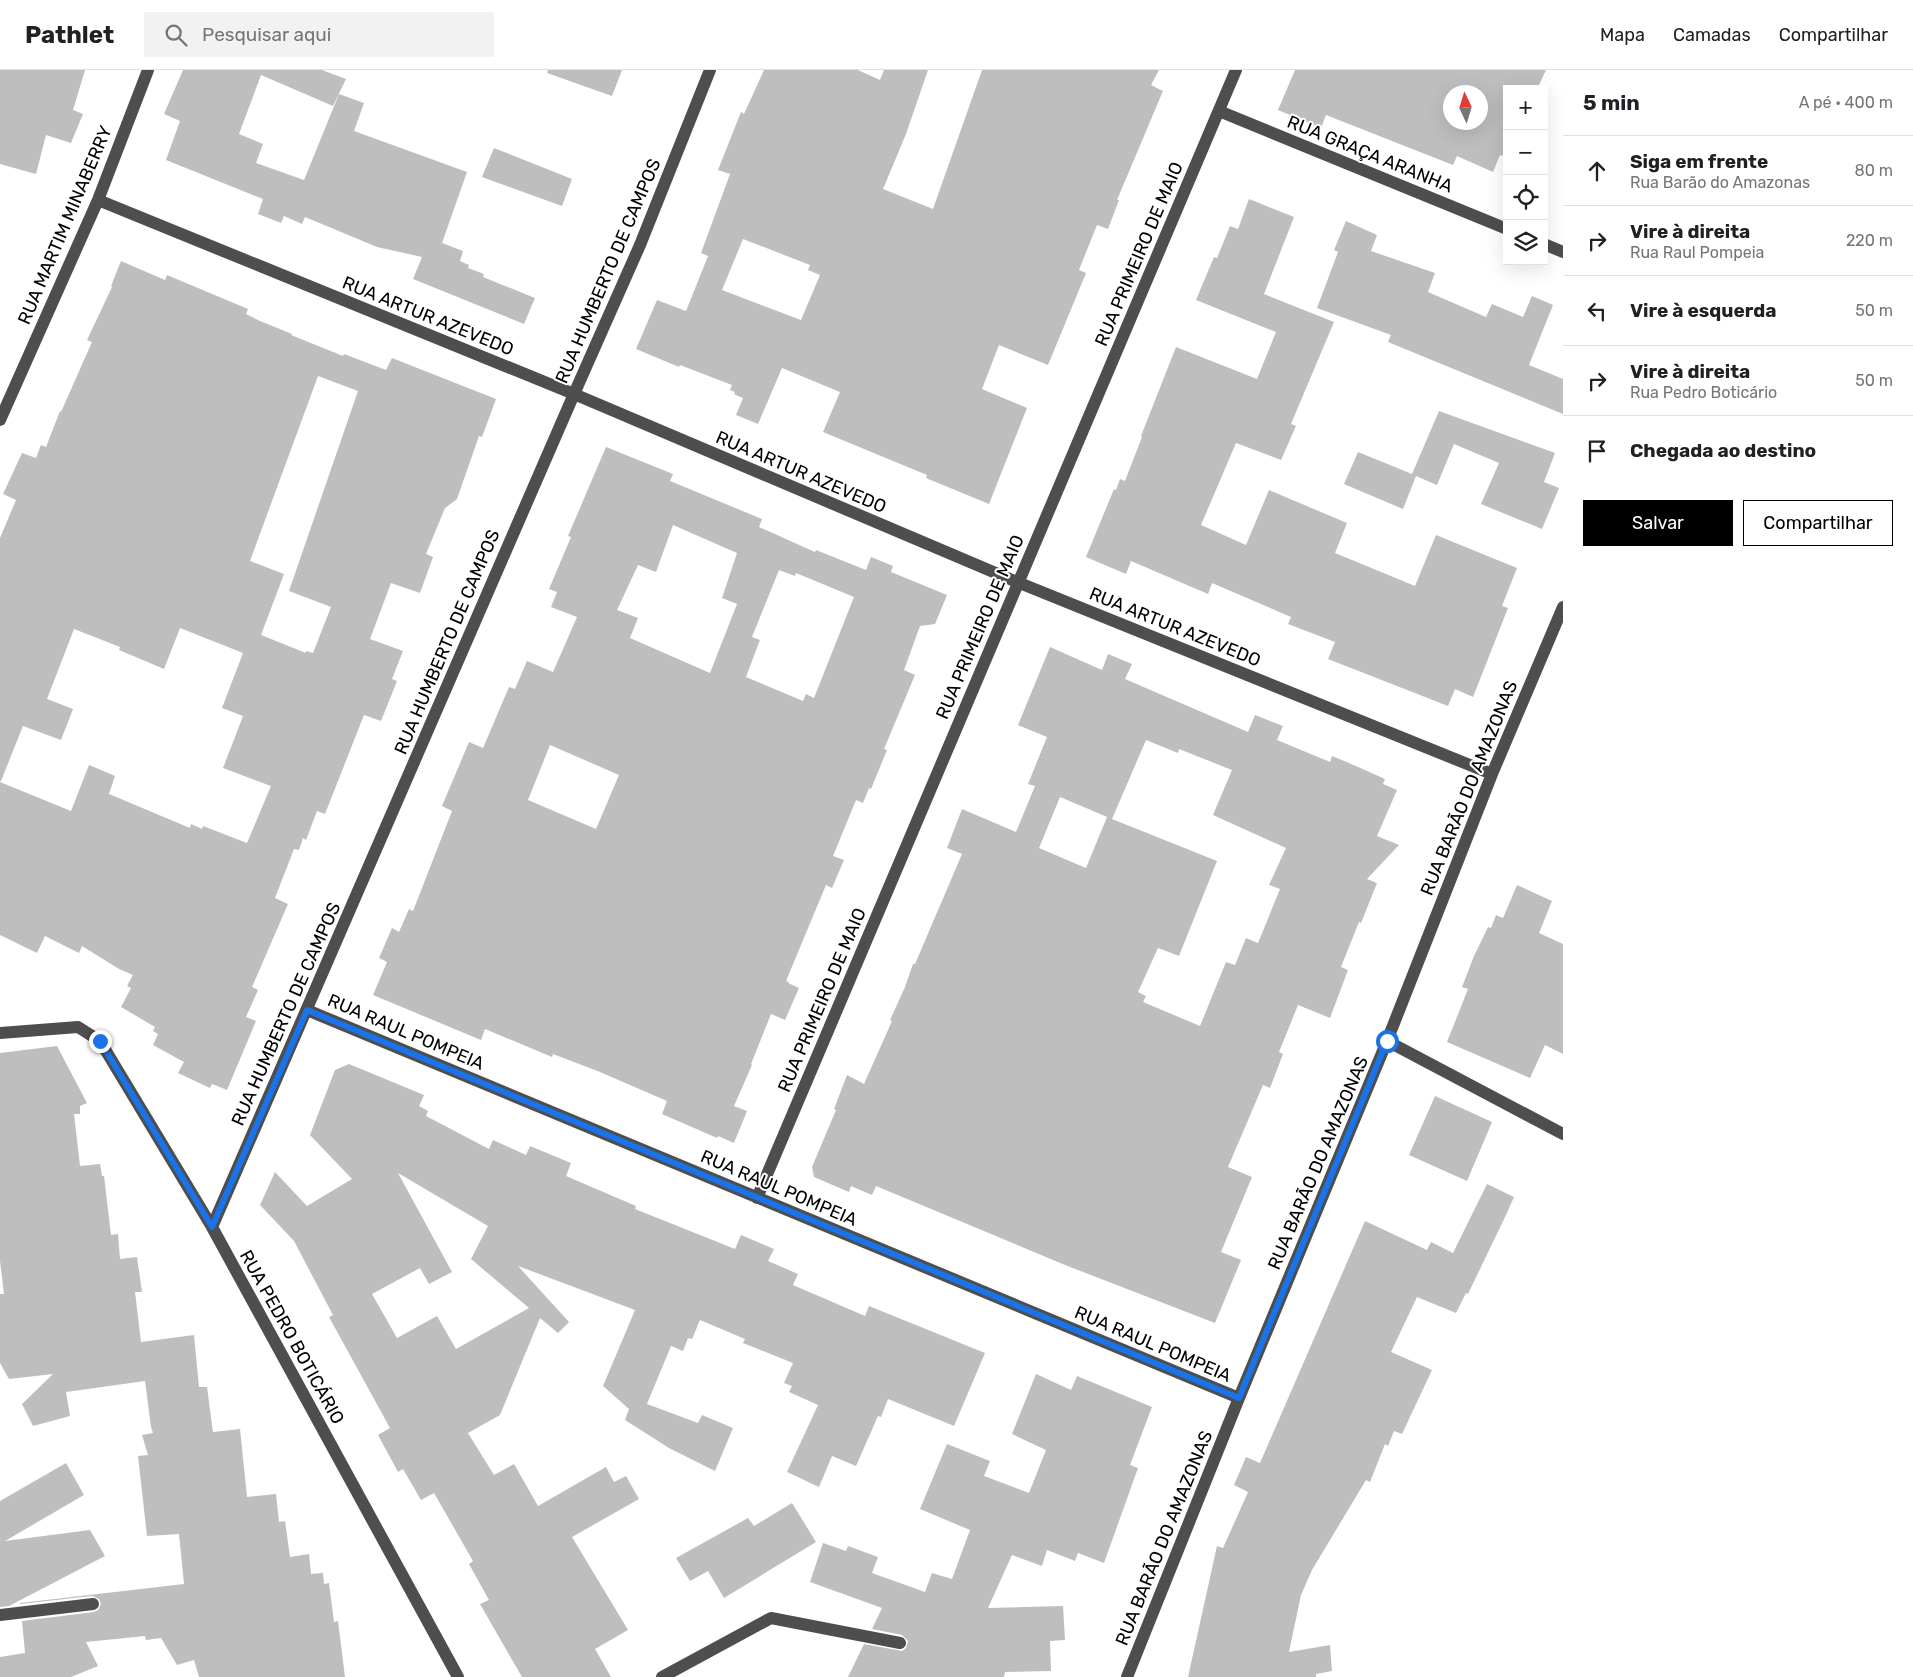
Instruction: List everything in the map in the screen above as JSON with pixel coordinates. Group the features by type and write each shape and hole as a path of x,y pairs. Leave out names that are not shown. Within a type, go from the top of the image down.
{"street":[{"name":"RUA MARTIM MINABERRY","path":"1,413 98,200 148,70"},
{"name":"RUA HUMBERTO DE CAMPOS","path":"212,1227 640,246 710,70"},
{"name":"RUA PRIMEIRO DE MAIO","path":"757,1198 1236,70"},
{"name":"RUA GRAÇA ARANHA","path":"1219,111 1503,227"},
{"name":"RUA ARTUR AZEVEDO","path":"98,200 574,394 1018,582 1492,774"},
{"path":"1548,246 1563,252"},
{"name":"RUA BARÃO DO AMAZONAS","path":"1127,1677 1239,1398 1387,1041 1492,774 1563,608"},
{"name":"RUA RAUL POMPEIA","path":"307,1010 1239,1398"},
{"name":"RUA PEDRO BOTICÁRIO","path":"0,1033 78,1028 100,1041 212,1227 458,1677"},
{"path":"1387,1041 1563,1134"},
{"path":"0,1615 93,1604"},
{"path":"662,1677 771,1618 900,1643"}],"building":[{"path":"0,70 85,70 73,110 83,114 71,143 46,135 36,174 0,164"},
{"path":"183,70 322,70 346,79 333,106 261,75 239,134 263,144 256,163 304,180 339,94 364,103 354,131 467,172 442,243 463,251 460,261 469,265 468,268 484,274 483,277 535,298 524,324 413,279 422,257 377,247 305,217 302,224 284,216 281,223 258,214 263,199 166,160 180,121 164,114"},
{"path":"548,70 622,70 612,96 547,73"},
{"path":"764,70 858,70 880,80 884,70 928,70 906,134 883,189 933,209 982,70 1159,70 1151,85 1163,91 1117,200 1119,200 1108,229 1097,225 1079,270 1086,273 1048,365 999,345 982,389 1027,408 989,504 926,478 927,475 823,432 840,392 782,368 758,424 736,415 743,398 730,390 732,385 680,365 679,367 636,349 657,300 686,311 708,256 701,253 730,174 718,170 741,112 744,114","holes":["743,239 810,265 808,270 820,275 801,320 722,290"]},
{"path":"1295,70 1546,70 1539,85 1503,85 1503,156 1500,155 1493,172 1457,156 1453,165 1326,115 1321,128 1278,110"},
{"path":"494,148 572,179 562,206 482,177"},
{"path":"1249,199 1294,217 1264,294 1334,322 1291,424 1296,426 1281,460 1236,443 1201,525 1246,545 1269,490 1347,523 1335,553 1415,586 1436,535 1517,568 1502,606 1508,608 1473,697 1455,689 1448,706 1328,659 1335,642 1288,624 1291,617 1212,583 1208,594 1131,561 1126,574 1086,557 1114,489 1116,490 1120,479 1125,481 1176,347 1257,379 1276,332 1196,300 1214,257 1217,258 1230,226 1238,229"},
{"path":"1346,221 1377,235 1371,251 1435,273 1428,292 1486,317 1492,304 1523,317 1532,296 1553,305 1529,365 1563,379 1563,414 1388,342 1391,335 1317,308 1338,252 1334,250"},
{"path":"121,261 165,280 167,275 248,309 246,314 260,321 343,356 344,354 386,370 392,358 496,399 482,437 479,436 457,499 445,508 426,554 433,557 420,593 391,583 370,639 403,651 392,679 397,681 381,721 364,715 325,814 317,811 306,840 303,838 299,850 294,849 275,898 288,904 252,987 258,990 246,1017 256,1021 227,1090 212,1084 210,1088 178,1073 184,1062 153,1045 158,1034 153,1031 155,1027 121,1007 131,988 127,986 133,975 119,969 82,946 79,953 45,936 37,953 0,935 0,782 71,811 89,765 115,776 109,794 190,828 191,824 202,829 203,826 247,843 271,786 223,768 243,716 222,708 243,653 180,628 164,669 119,650 120,647 74,629 47,699 73,709 61,740 23,726 0,781 0,538 16,500 3,494 22,453 36,458 41,445 46,447 60,411 92,342 87,340","holes":["318,376 358,391 289,591 331,607 313,653 306,651 306,653 261,635 284,574 250,561"]},
{"path":"1439,411 1555,453 1544,482 1559,488 1542,529 1481,504 1499,463 1454,444 1437,485 1416,476 1403,509 1344,484 1358,452 1412,474"},
{"path":"606,447 673,474 670,481 762,519 759,527 815,552 816,550 866,570 871,557 893,566 891,572 947,595 935,624 920,626 904,670 915,675 884,749 887,750 871,789 869,788 863,803 856,800 833,856 844,860 832,888 826,885 786,981 799,988 785,1020 771,1014 734,1106 747,1111 734,1143 718,1136 717,1138 662,1114 667,1101 600,1072 553,1054 552,1057 485,1029 481,1040 373,995 387,962 379,958 392,928 399,932 409,909 413,911 452,811 442,806 469,742 483,748 509,687 515,689 527,661 553,672 577,617 551,607 557,592 549,589 571,537 568,536","holes":["673,525 737,553 722,598 737,604 710,673 630,638 638,618 617,610 638,565 656,572","779,570 795,576 796,573 854,597 814,698 806,694 803,701 746,677 760,640 752,637","550,745 619,775 596,829 528,800"]},
{"path":"1050,647 1102,670 1108,654 1132,664 1125,679 1248,732 1255,715 1283,726 1277,740 1330,762 1332,756 1349,763 1385,779 1383,784 1397,790 1377,836 1399,845 1367,879 1377,883 1341,967 1348,970 1330,1018 1298,1005 1279,1052 1283,1054 1270,1088 1263,1085 1228,1167 1252,1177 1221,1252 1241,1260 1215,1323 1065,1265 876,1186 872,1195 851,1186 849,1192 814,1177 812,1167 836,1110 834,1109 847,1075 864,1084 892,1021 890,1020 913,964 915,964 962,854 947,848 962,809 1016,832 1035,786 1028,784 1047,737 1018,725","holes":["1146,740 1178,753 1179,749 1232,770 1213,815 1286,848 1269,885 1280,889 1258,943 1246,938 1235,965 1226,962 1200,1026 1143,1002 1146,996 1138,992 1158,948 1179,956 1217,861 1112,819","1060,797 1112,819 1107,817 1086,868 1039,848"]},
{"path":"1517,885 1552,901 1539,933 1563,944 1563,1054 1545,1045 1530,1078 1447,1042 1468,989 1462,987 1474,956 1488,927 1491,928 1496,915 1503,918"},
{"path":"57,1046 87,1103 80,1106 80,1114 74,1114 80,1166 100,1164 102,1176 104,1176 111,1235 118,1234 120,1259 137,1257 142,1292 135,1292 141,1342 194,1335 199,1387 207,1387 213,1432 240,1429 247,1497 276,1494 279,1522 285,1521 290,1557 309,1554 311,1574 323,1573 324,1584 329,1583 334,1622 338,1621 345,1677 199,1677 194,1660 177,1665 161,1638 146,1640 145,1636 86,1642 98,1666 71,1677 0,1677 0,1657 25,1653 22,1621 94,1612 98,1610 101,1604 99,1599 92,1596 20,1603 184,1584 179,1534 147,1536 138,1456 148,1455 142,1435 153,1433 145,1381 66,1392 70,1416 33,1426 22,1404 53,1374 9,1379 0,1363 0,1294 4,1294 0,1261 0,1053"},
{"path":"349,1064 424,1095 419,1106 428,1111 426,1116 489,1149 493,1140 526,1155 530,1146 571,1163 566,1176 636,1206 635,1209 735,1249 741,1235 774,1249 768,1261 798,1274 793,1285 865,1316 869,1306 985,1353 954,1426 888,1399 881,1417 878,1416 856,1466 832,1456 819,1487 787,1472 818,1405 789,1392 792,1386 784,1383 793,1363 743,1343 745,1339 700,1320 692,1339 688,1338 683,1351 671,1346 647,1404 698,1423 702,1415 733,1428 715,1471 669,1448 625,1420 629,1409 603,1386 635,1310 518,1266 569,1322 558,1333 540,1318 500,1415 468,1433 494,1475 514,1464 538,1506 606,1467 614,1482 626,1476 639,1499 572,1537 628,1630 595,1649 611,1677 522,1677 480,1604 489,1600 469,1564 473,1561 434,1493 421,1500 403,1469 398,1472 378,1435 390,1428 329,1317 333,1315 294,1241 260,1205 275,1172 307,1206 352,1179 310,1135 335,1070","holes":["398,1173 488,1226 471,1259 529,1308 456,1349 437,1316 397,1338 372,1294 420,1268 429,1284 452,1272"]},
{"path":"1435,1096 1492,1122 1467,1181 1409,1155"},
{"path":"1487,1184 1514,1197 1506,1215 1468,1294 1466,1293 1456,1313 1417,1297 1391,1352 1432,1370 1402,1434 1394,1431 1388,1446 1385,1444 1370,1482 1366,1480 1312,1570 1301,1595 1289,1652 1330,1645 1332,1671 1316,1674 1316,1677 1188,1677 1217,1546 1223,1548 1248,1492 1234,1485 1246,1457 1260,1463 1365,1221 1427,1250 1431,1242 1453,1253"},
{"path":"1036,1374 1071,1390 1077,1376 1152,1407 1130,1465 1138,1468 1104,1563 1078,1553 1075,1561 1047,1550 1042,1566 1012,1555 988,1608 1063,1606 1065,1640 1050,1641 1051,1671 1005,1672 1004,1677 848,1677 864,1644 902,1651 906,1648 908,1641 902,1635 872,1629 882,1608 810,1582 823,1543 846,1551 848,1546 878,1557 872,1573 925,1592 932,1573 952,1579 970,1530 920,1509 947,1444 990,1461 984,1476 1029,1493 1046,1450 1012,1434"},
{"path":"66,1463 84,1495 5,1541 90,1530 105,1556 9,1606 0,1607 0,1501"},
{"path":"792,1503 816,1542 724,1598 708,1571 690,1581 676,1558 748,1518 754,1526"}],"route":[{"path":"100,1041 212,1227 307,1010 1239,1398 1387,1041"}]}
